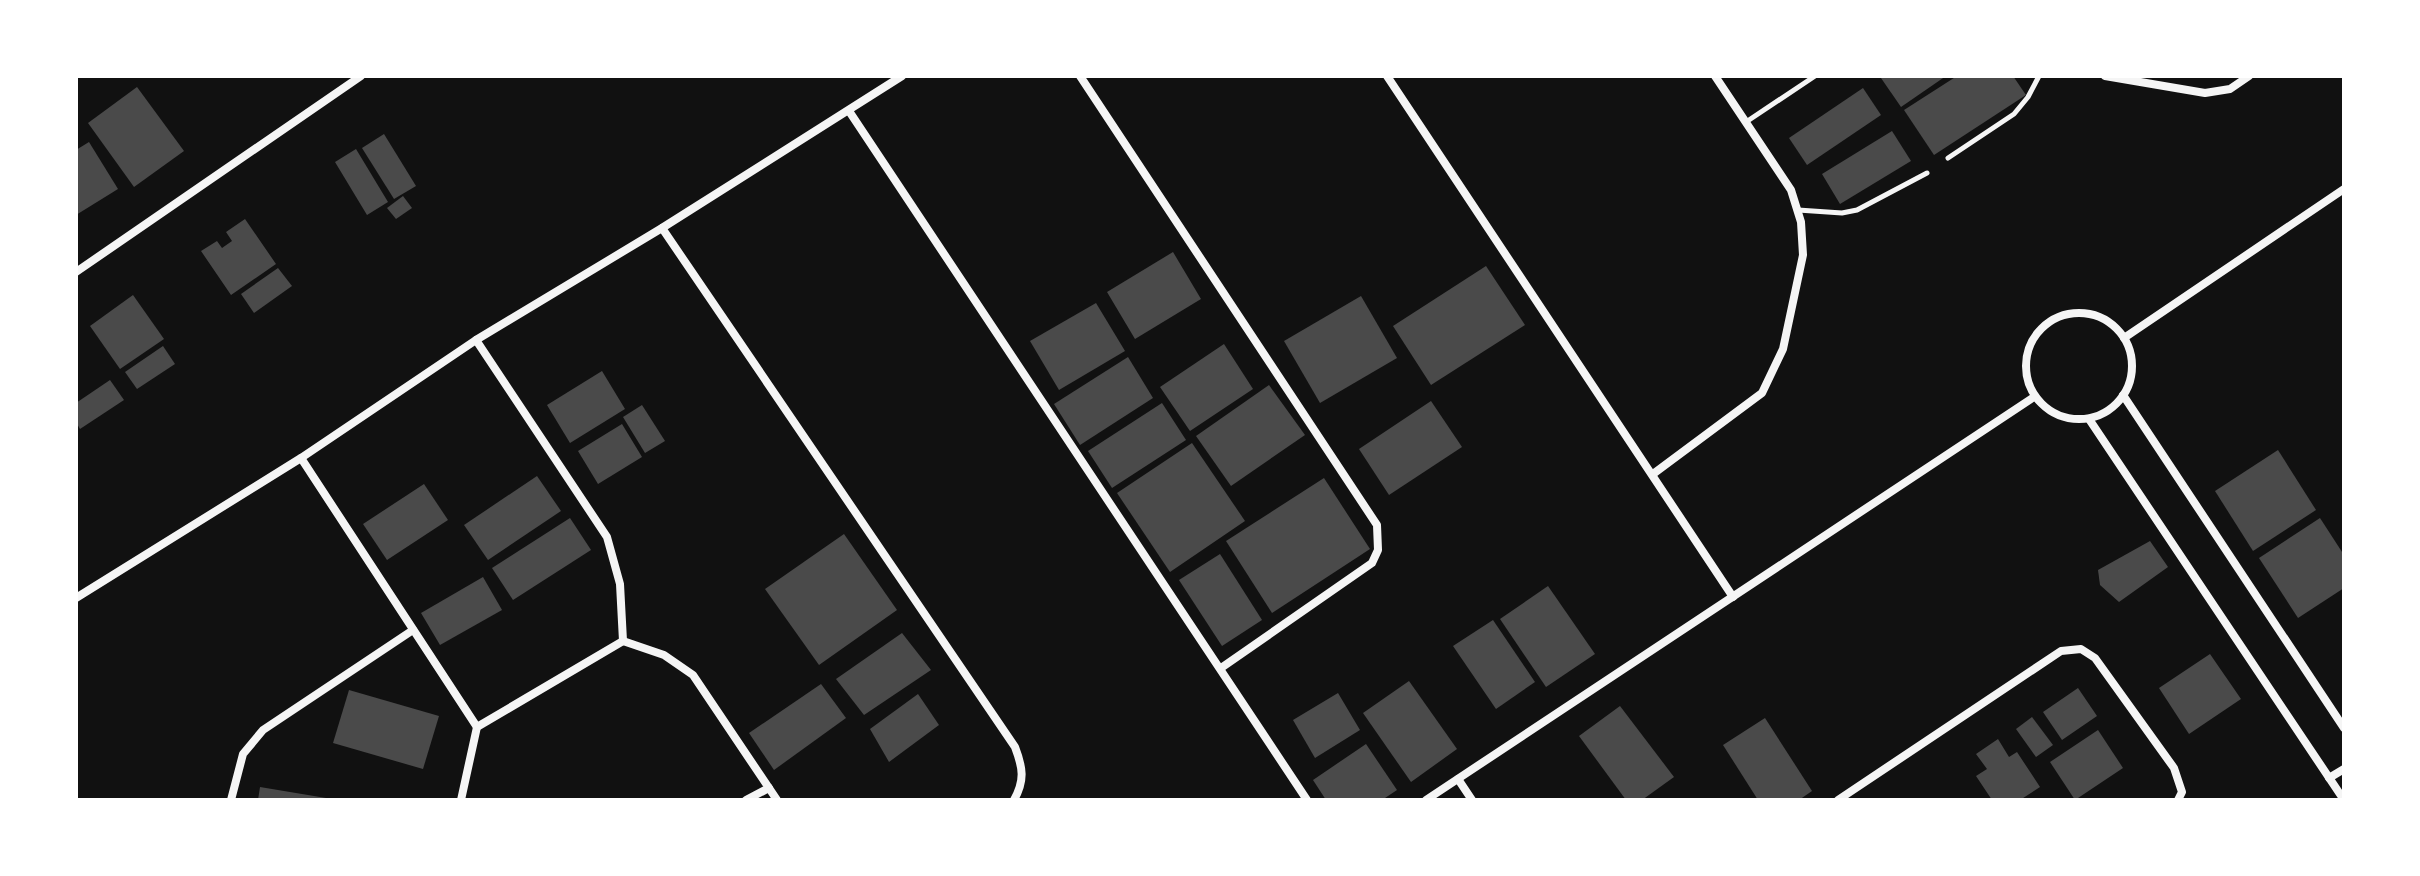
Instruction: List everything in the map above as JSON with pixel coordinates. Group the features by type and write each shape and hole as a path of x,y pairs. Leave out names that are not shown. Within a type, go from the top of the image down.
{"street":[{"path":"76,272 361,76"},
{"path":"76,598 301,458 476,340 662,228 902,76"},
{"path":"1080,76 1377,525 1378,550 1372,563 1221,668"},
{"path":"1387,76 1733,597"},
{"path":"1653,474 1762,393 1783,349 1803,255 1801,222 1791,190 1715,76"},
{"path":"2105,76 2205,93 2230,89 2249,76"},
{"path":"849,111 1307,800"},
{"path":"2124,338 2344,189"},
{"path":"662,228 1015,747 1024,770 1014,800"},
{"path":"2082,313 2099,317 2113,326 2124,338 2132,365 2131,379 2123,395 2103,414 2089,419 2073,420 2045,408 2034,397 2027,381 2025,364 2028,348 2037,333 2050,321 2082,313"},
{"path":"476,340 607,537 620,584 623,641"},
{"path":"2123,395 2344,728"},
{"path":"1426,800 2034,397"},
{"path":"2089,419 2344,800"},
{"path":"301,458 477,727 461,800"},
{"path":"231,800 243,754 263,730 413,630"},
{"path":"477,727 623,641 664,655 693,675 777,800"},
{"path":"1838,800 2061,651 2081,649 2095,658 2174,768 2182,792 2178,800"},
{"path":"2329,778 2344,769"},
{"path":"1458,779 1472,800"},
{"path":"746,800 769,788"}],"lane":[{"path":"1746,122 1815,76"},
{"path":"1948,158 2014,114 2039,76"},
{"path":"1798,210 1842,213 1857,210 1927,173"}],"building":[{"path":"1946,76 1901,107 1881,78"},
{"path":"1957,76 2013,76 2026,95 1934,155 1904,110"},
{"path":"137,87 184,151 134,187 88,123"},
{"path":"1863,88 1881,115 1807,165 1789,138"},
{"path":"1892,131 1911,161 1840,204 1822,174"},
{"path":"384,134 416,186 394,199 362,148"},
{"path":"89,142 118,189 76,215 76,150"},
{"path":"356,149 388,202 367,215 335,162"},
{"path":"403,196 412,208 396,219 387,208"},
{"path":"245,219 276,264 231,295 201,251 217,241 222,248 232,241 226,232"},
{"path":"1173,252 1201,299 1135,339 1107,292"},
{"path":"1486,266 1525,325 1431,385 1393,326"},
{"path":"278,268 292,286 254,313 241,294"},
{"path":"133,295 164,339 120,369 90,326"},
{"path":"1361,296 1397,358 1320,403 1284,341"},
{"path":"1096,303 1125,351 1059,390 1030,341"},
{"path":"1224,344 1253,389 1190,431 1160,387"},
{"path":"163,346 175,364 137,389 125,372"},
{"path":"1128,357 1153,398 1080,445 1054,404"},
{"path":"602,371 625,409 570,443 547,405"},
{"path":"110,380 124,400 80,429 76,422 76,403"},
{"path":"1269,385 1305,435 1231,486 1196,436"},
{"path":"1431,401 1462,447 1389,495 1359,449"},
{"path":"1162,403 1186,440 1112,488 1088,451"},
{"path":"642,405 665,441 645,453 623,417"},
{"path":"622,424 642,457 598,484 578,451"},
{"path":"1192,443 1245,521 1170,572 1117,493"},
{"path":"2278,450 2316,510 2253,551 2215,491"},
{"path":"537,476 561,511 488,560 464,525"},
{"path":"1324,478 1370,549 1272,613 1226,541"},
{"path":"424,484 448,520 387,560 363,524"},
{"path":"570,518 591,550 513,600 492,568"},
{"path":"2320,518 2344,555 2344,588 2298,618 2259,558"},
{"path":"844,534 897,610 819,665 765,589"},
{"path":"2150,541 2168,567 2119,602 2100,585 2098,570"},
{"path":"1220,554 1262,620 1222,646 1179,580"},
{"path":"483,577 502,610 440,645 421,613"},
{"path":"1548,586 1595,654 1546,687 1500,619"},
{"path":"1493,620 1535,682 1496,709 1453,646"},
{"path":"902,633 931,670 864,715 836,679"},
{"path":"2210,654 2241,699 2189,734 2159,688"},
{"path":"1409,681 1457,749 1411,782 1363,713"},
{"path":"821,684 846,718 774,770 749,733"},
{"path":"2078,688 2097,716 2062,740 2043,712"},
{"path":"349,690 439,716 423,769 333,743"},
{"path":"1338,693 1360,730 1315,758 1293,720"},
{"path":"918,694 939,725 889,762 870,729"},
{"path":"1620,706 1674,777 1642,800 1626,800 1579,736"},
{"path":"2032,717 2053,745 2036,757 2016,729"},
{"path":"1765,718 1812,791 1799,800 1758,800 1723,745"},
{"path":"2098,730 2123,768 2075,800 2050,762"},
{"path":"1998,739 2009,757 2017,752 2040,787 2020,800 1992,800 1976,776 1987,769 1976,754"},
{"path":"1366,744 1397,790 1382,800 1326,800 1313,780"},
{"path":"260,787 326,798 326,800 258,800"}]}
